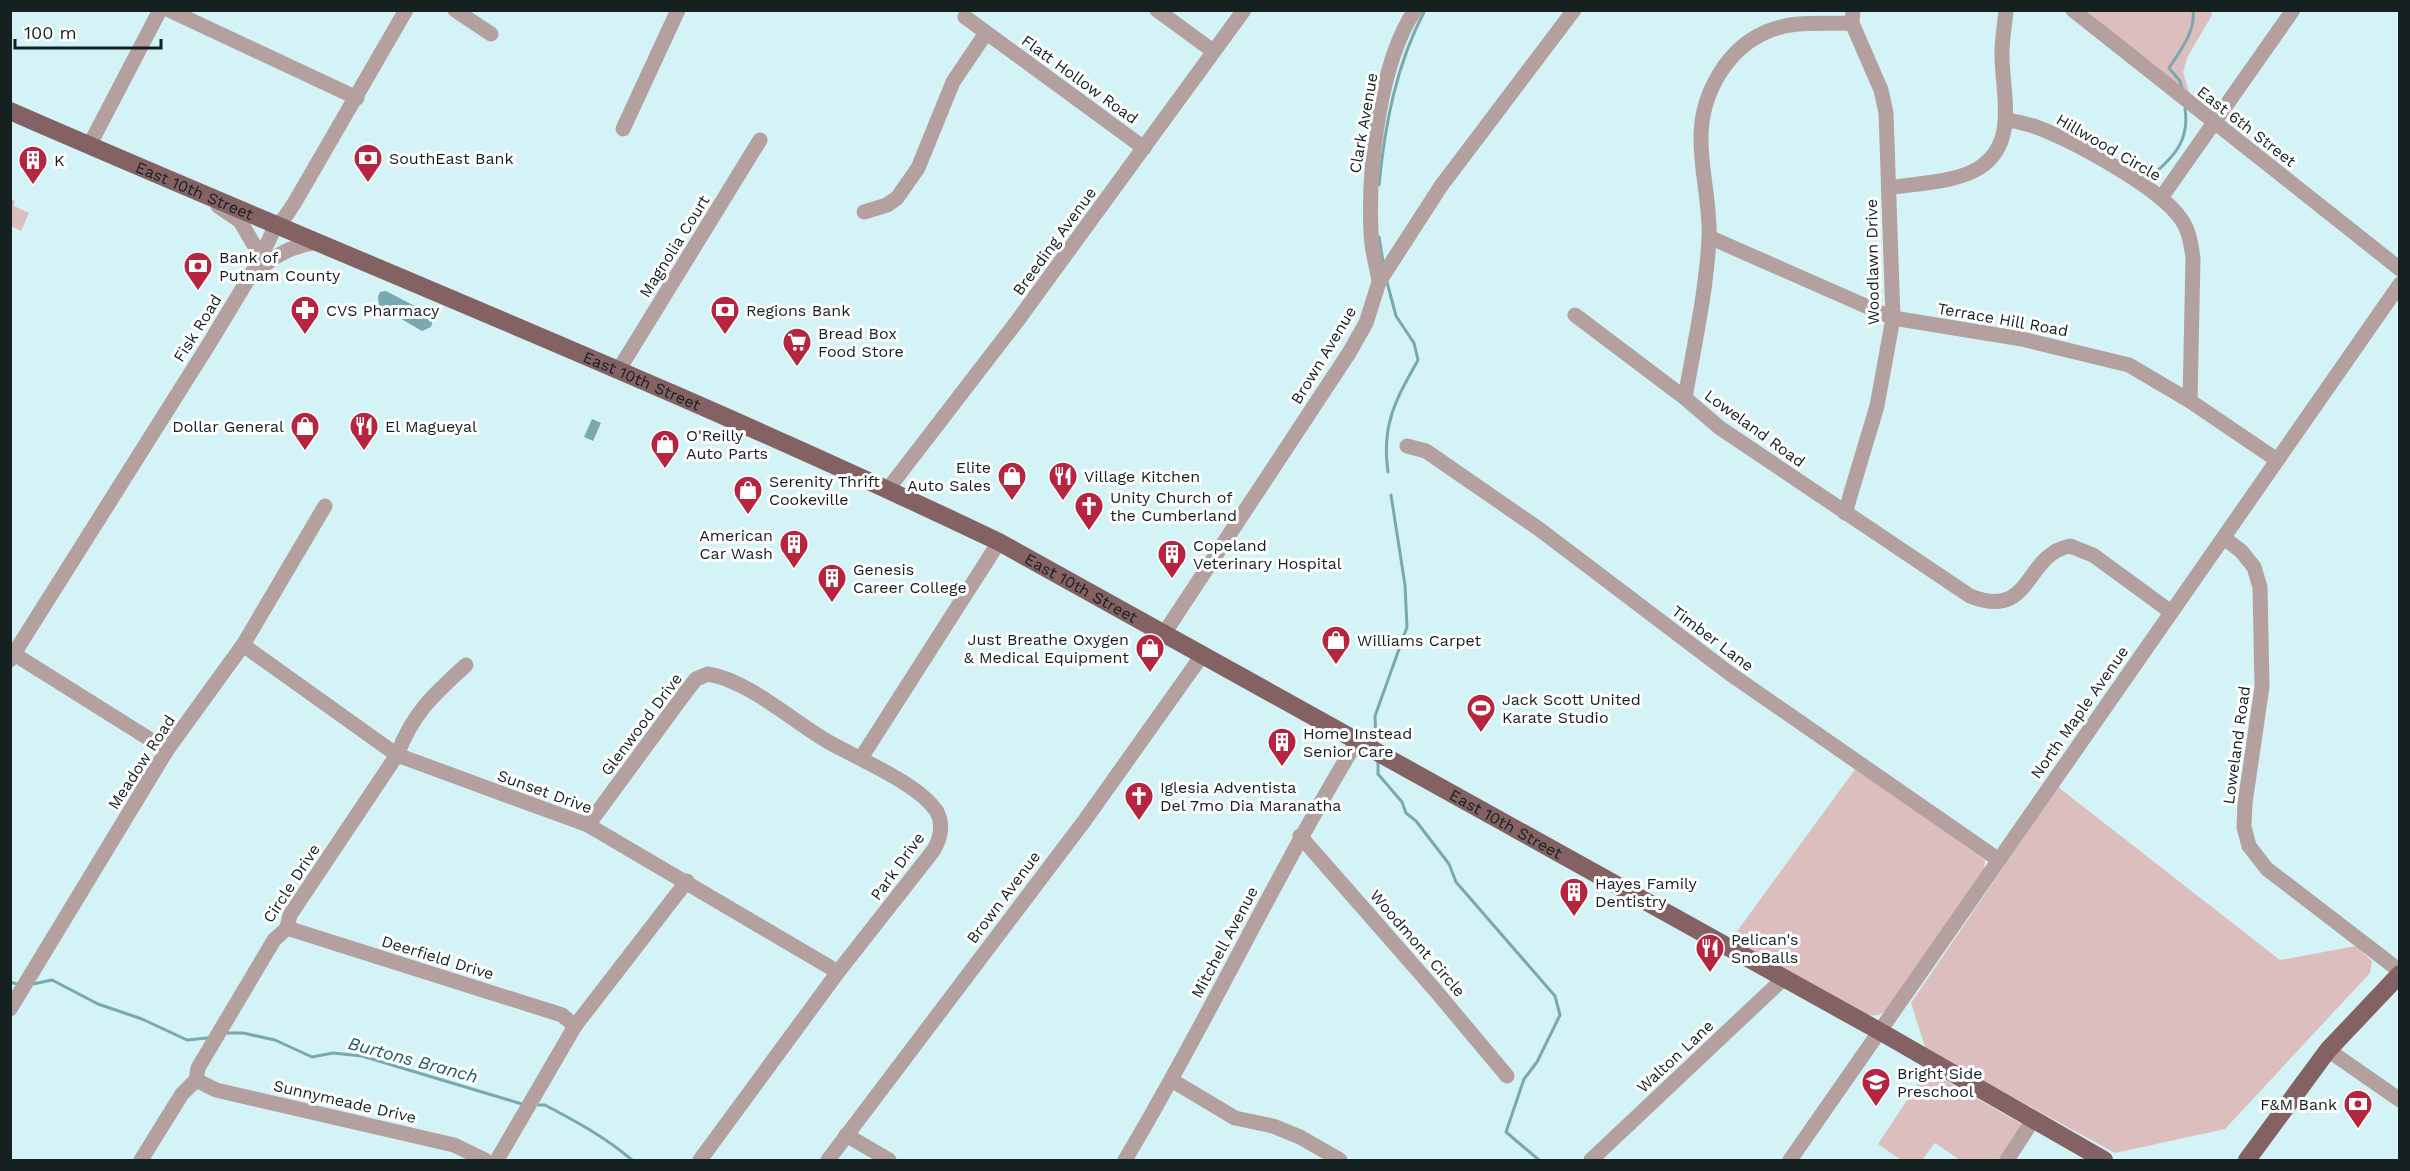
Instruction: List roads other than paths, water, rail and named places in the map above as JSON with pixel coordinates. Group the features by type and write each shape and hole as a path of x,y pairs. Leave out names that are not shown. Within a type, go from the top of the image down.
{"main road":[{"name":"East 10th Street","path":"10,111 618,371 888,489 999,542 1165,632 1881,1032 2104,1161"},
{"path":"2246,1158 2328,1050 2400,973"}],"street":[{"path":"90,146 160,10"},
{"path":"169,10 357,98"},
{"name":"Fisk Road","path":"12,657 246,283 276,225 295,202 406,10"},
{"path":"455,10 491,34"},
{"path":"623,129 678,10"},
{"path":"1157,10 1213,51"},
{"name":"Breeding Avenue","path":"888,489 1018,320 1244,10"},
{"name":"Clark Avenue","path":"1379,282 1371,235 1370,189 1375,141 1396,48 1415,10"},
{"name":"Brown Avenue","path":"1165,632 1349,353 1366,323 1379,282 1441,186 1574,10"},
{"path":"1890,188 1955,177 1979,168 1997,147 2007,120 2002,51 2006,10"},
{"name":"East 6th Street","path":"2073,10 2400,269"},
{"path":"2161,198 2293,10"},
{"name":"Flatt Hollow Road","path":"965,17 1144,148"},
{"name":"Woodlawn Drive","path":"1845,513 1881,388 1893,318 1886,113 1881,90 1853,17"},
{"name":"Loweland Road","path":"1853,17 1797,24 1767,31 1745,44 1731,58 1715,82 1704,106 1701,134 1709,237 1685,398 1720,428 1970,596 1981,601 1995,603 2008,601 2051,554 2070,546 2093,555 2171,612"},
{"path":"864,212 887,205 897,198 918,168 953,81 986,33"},
{"name":"Hillwood Circle","path":"2007,120 2038,127 2093,155 2161,198 2182,221 2190,238 2193,258 2190,401"},
{"name":"Magnolia Court","path":"618,371 760,140"},
{"path":"199,192 240,221 261,257"},
{"name":"Terrace Hill Road","path":"1709,237 1893,318 2022,339 2129,365 2190,401 2277,460"},
{"path":"246,283 278,254 299,245 317,242"},
{"name":"North Maple Avenue","path":"1790,1161 2400,284"},
{"path":"1575,315 1685,398"},
{"name":"Timber Lane","path":"1407,446 1426,451 1530,523 1729,673 1999,860"},
{"name":"Meadow Road","path":"10,1009 167,750 243,645 325,506"},
{"name":"Loweland Road","path":"2224,538 2241,551 2253,567 2260,587 2262,687 2245,803 2244,828 2249,846 2267,869 2400,973"},
{"path":"861,758 999,542"},
{"name":"Sunset Drive","path":"243,645 397,755 588,825 687,881 838,972"},
{"name":"Brown Avenue","path":"828,1161 1085,820 1203,654"},
{"path":"12,657 167,750"},
{"name":"Circle Drive","path":"141,1161 182,1094 196,1080 198,1068 273,940 287,928 290,915 397,755 407,728 418,710 466,665"},
{"name":"Glenwood Drive","path":"588,825 688,689 696,679 708,674 734,682 827,742 861,758"},
{"name":"Mitchell Avenue","path":"1125,1161 1173,1081 1300,836 1357,741"},
{"name":"Park Drive","path":"700,1161 838,972 939,840 938,814 925,798 861,758"},
{"name":"Woodmont Circle","path":"1300,836 1507,1076"},
{"path":"497,1161 575,1026 687,881"},
{"name":"Deerfield Drive","path":"287,928 562,1015 575,1026"},
{"name":"Walton Lane","path":"1591,1161 1783,978"},
{"path":"2328,1050 2400,1100"},
{"name":"Sunnymeade Drive","path":"196,1080 216,1090 454,1145 485,1161"},
{"path":"1173,1081 1235,1118 1273,1126 1300,1137 1340,1161"},
{"path":"2007,1161 2033,1120"},
{"path":"846,1135 889,1161"}],"water":[{"path":"386,291 434,316 431,327 422,331 379,306 378,296 380,292"},
{"path":"592,419 601,423 593,441 584,437"}],"waterway":[{"path":"1379,185 1393,95 1406,52 1425,10"},
{"path":"2182,88 2180,81 2169,68 2190,33 2193,10"},
{"path":"2149,178 2178,148 2185,130 2185,109"},
{"path":"1379,237 1383,262"},
{"path":"1387,282 1396,316 1414,343 1418,360 1392,413 1387,440 1388,472"},
{"path":"1376,742 1375,716 1407,627 1405,585 1391,495"},
{"path":"1378,762 1378,774 1402,802 1406,813 1416,821 1449,864 1456,882 1555,996 1560,1015 1537,1062 1524,1079 1506,1132 1539,1160"},
{"name":"Burtons Branch","path":"33,984 52,980 98,1004 142,1019 187,1040 207,1038"},
{"name":"Burtons Branch","path":"10,982 17,984"},
{"name":"Burtons Branch","path":"227,1033 243,1033 275,1040 312,1057 333,1053 362,1056 522,1104"},
{"name":"Burtons Branch","path":"539,1105 545,1105 590,1130 632,1160"}],"place":[{"name":"SouthEast Bank","path":"368,184"},
{"name":"K","path":"33,186"},
{"name":"Bank of Putnam County","path":"198,292"},
{"name":"CVS Pharmacy","path":"305,336"},
{"name":"Regions Bank","path":"725,336"},
{"name":"Bread Box Food Store","path":"797,368"},
{"name":"Dollar General","path":"305,452"},
{"name":"El Magueyal","path":"364,452"},
{"name":"O'Reilly Auto Parts","path":"665,470"},
{"name":"Elite Auto Sales","path":"1012,502"},
{"name":"Village Kitchen","path":"1063,502"},
{"name":"Serenity Thrift Cookeville","path":"748,516"},
{"name":"Unity Church of the Cumberland","path":"1089,532"},
{"name":"American Car Wash","path":"794,570"},
{"name":"Copeland Veterinary Hospital","path":"1172,580"},
{"name":"Genesis Career College","path":"832,604"},
{"name":"Williams Carpet","path":"1336,666"},
{"name":"Just Breathe Oxygen & Medical Equipment","path":"1150,674"},
{"name":"Jack Scott United Karate Studio","path":"1481,734"},
{"name":"Home Instead Senior Care","path":"1282,768"},
{"name":"Iglesia Adventista Del 7mo Dia Maranatha","path":"1139,822"},
{"name":"Hayes Family Dentistry","path":"1574,918"},
{"name":"Pelican's SnoBalls","path":"1710,974"},
{"name":"Bright Side Preschool","path":"1876,1108"},
{"name":"F&M Bank","path":"2358,1130"}]}
